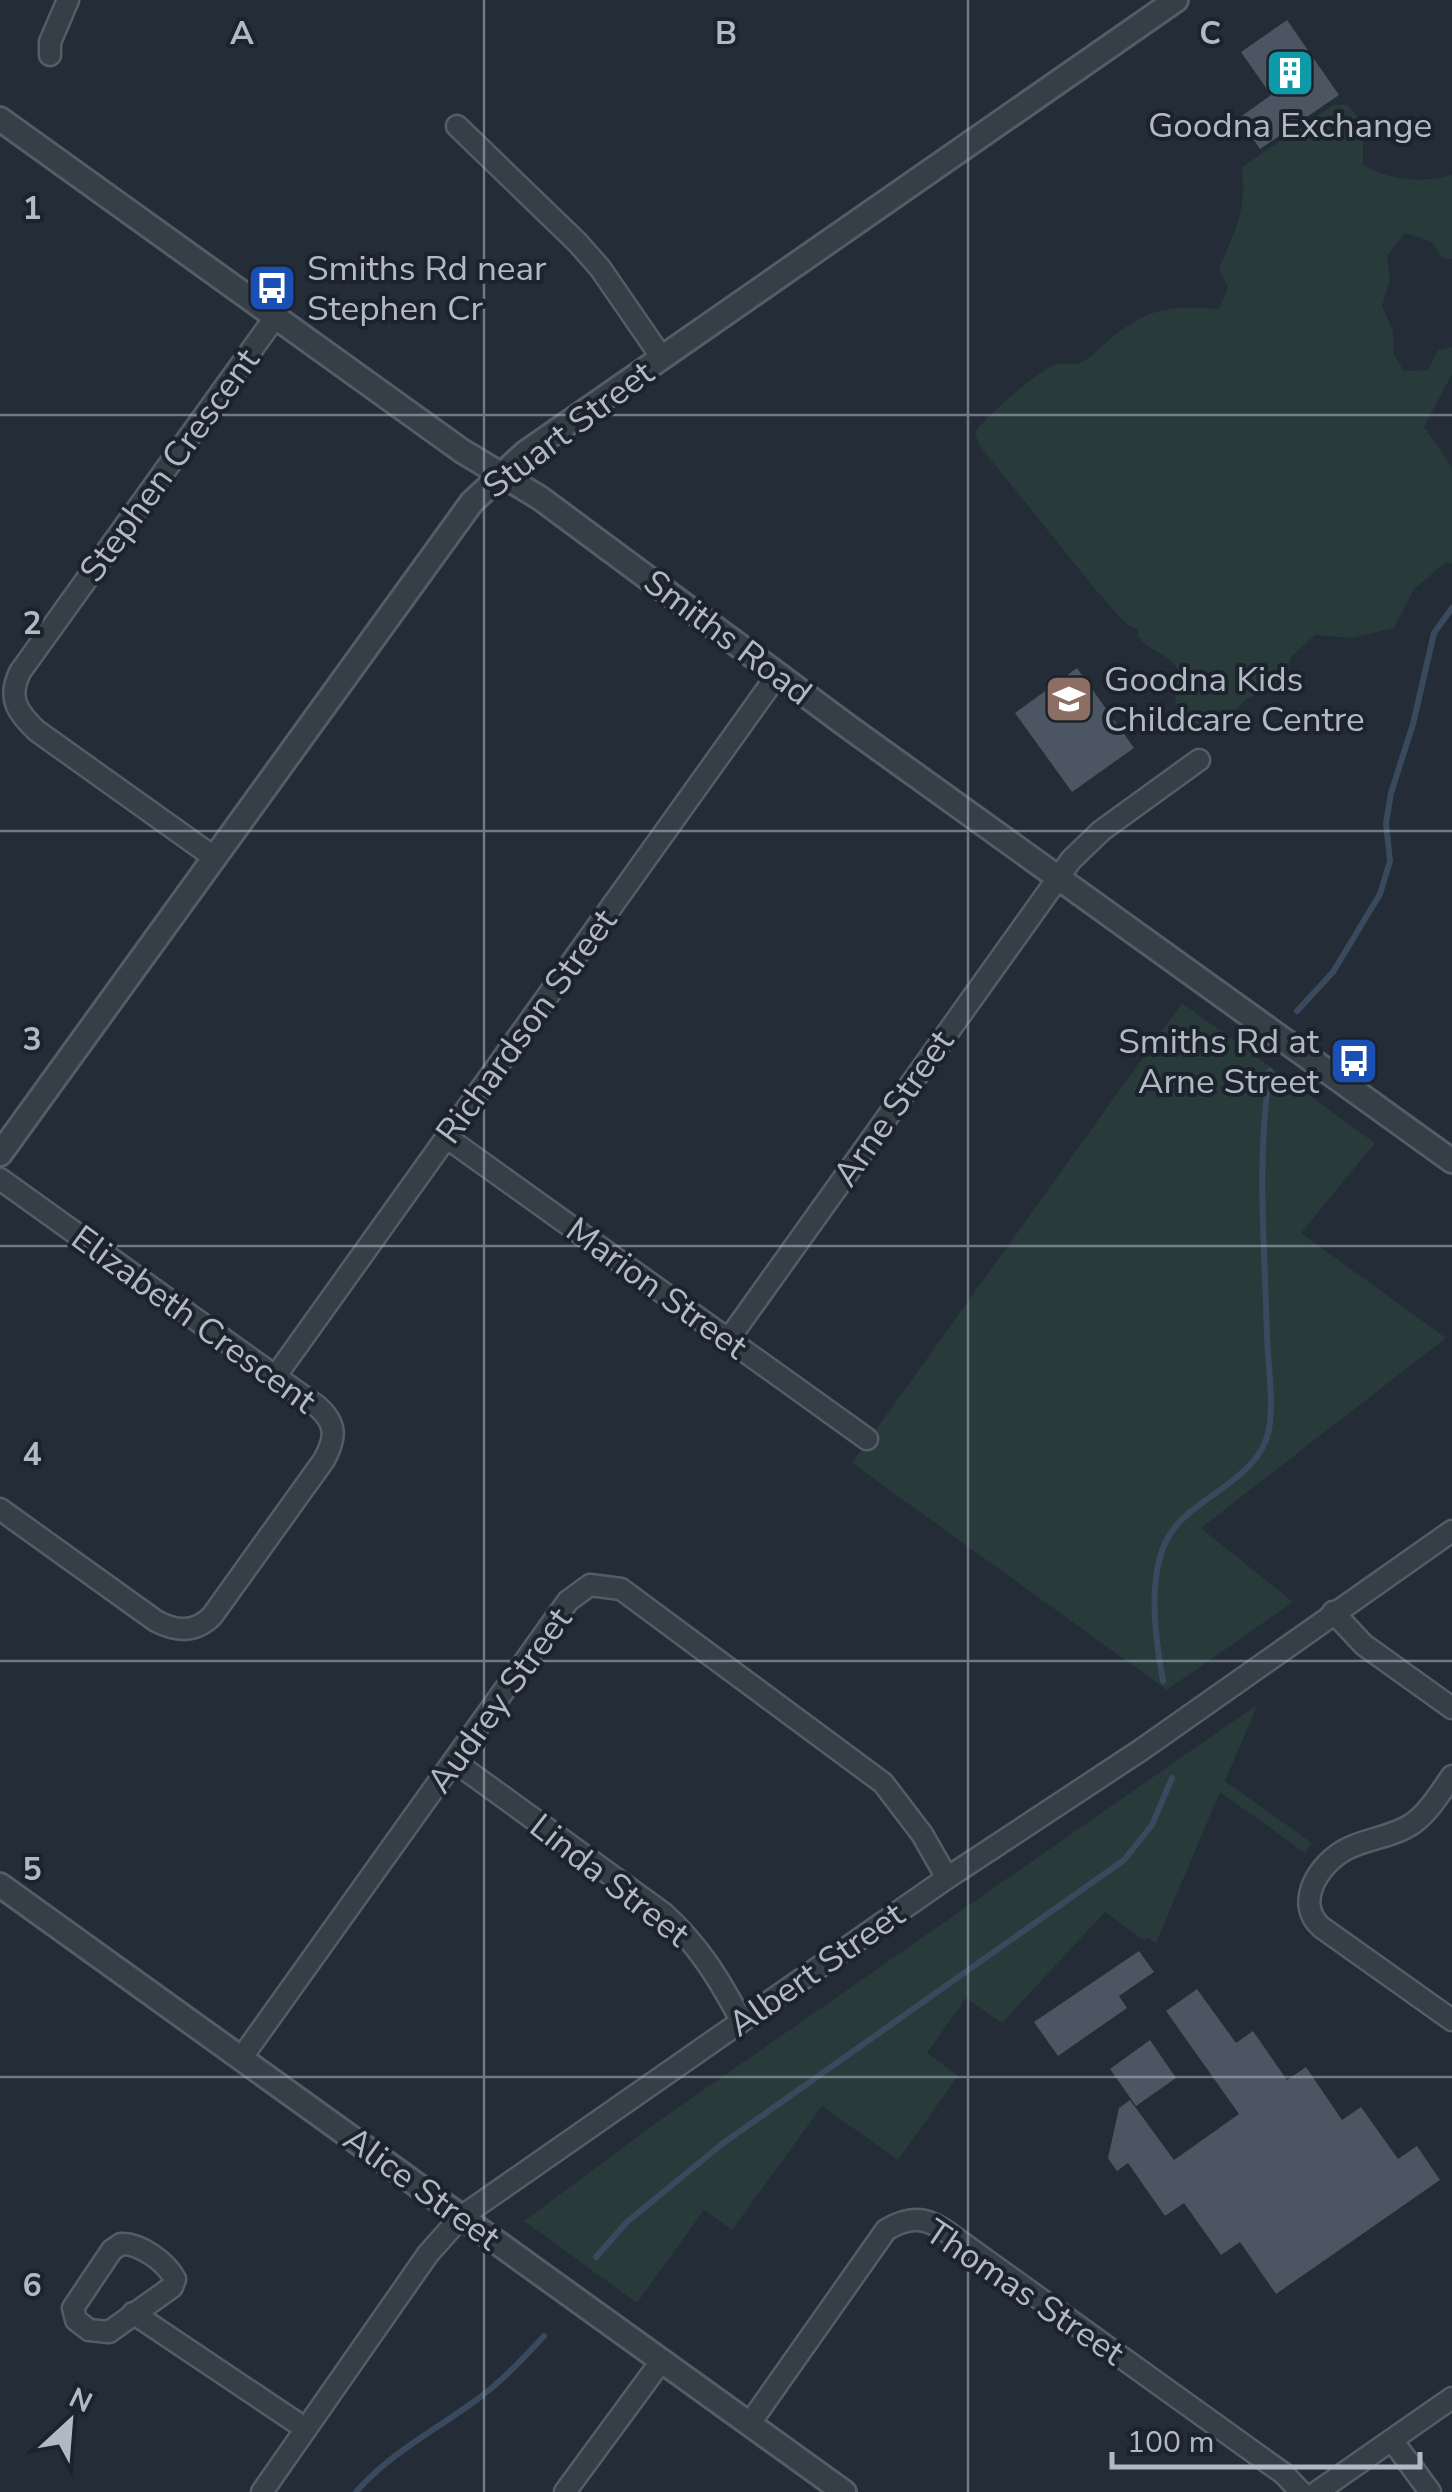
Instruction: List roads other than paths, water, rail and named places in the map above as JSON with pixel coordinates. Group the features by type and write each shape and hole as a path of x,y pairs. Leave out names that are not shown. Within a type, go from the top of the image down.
{"street":[{"path":"50,55 50,42 68,0"},
{"name":"Stuart Street","path":"0,1154 463,514 502,474 525,453 1176,0"},
{"name":"Smiths Road","path":"0,119 462,451 540,498 1452,1161"},
{"path":"457,126 600,268 662,358"},
{"name":"Stephen Crescent","path":"215,858 38,731 17,710 13,698 20,672 276,316"},
{"name":"Richardson Street","path":"274,1377 778,674"},
{"name":"Arne Street","path":"728,1340 1058,876 1091,839 1199,760"},
{"name":"Marion Street","path":"446,1137 867,1439"},
{"name":"Elizabeth Crescent","path":"0,1179 326,1414 332,1422 334,1439 324,1460 212,1616 195,1628 175,1629 156,1621 0,1509"},
{"name":"Albert Street","path":"262,2492 428,2254 461,2217 947,1878 1140,1750 1452,1530"},
{"name":"Audrey Street","path":"242,2058 568,1600 590,1586 621,1588 883,1783 922,1834 947,1878"},
{"path":"1334,1612 1364,1644 1452,1708"},
{"name":"Linda Street","path":"455,1762 692,1938 742,2020"},
{"path":"1452,1776 1416,1822 1344,1850 1330,1862 1314,1883 1308,1902 1321,1927 1452,2020"},
{"name":"Alice Street","path":"0,1884 844,2492"},
{"name":"Thomas Street","path":"750,2423 886,2230 908,2218 919,2218 932,2222 988,2261 1284,2474 1301,2492"},
{"path":"121,2244 139,2247 170,2271 174,2280 172,2287 134,2313 109,2332 90,2330 76,2320 74,2308 112,2250 121,2244"},
{"path":"134,2313 306,2429"},
{"path":"565,2492 662,2360"},
{"path":"1317,2492 1452,2398"},
{"path":"1392,2440 1430,2492"}],"waterway":[{"path":"1297,1011 1333,972 1380,894 1390,861 1386,823 1391,793 1413,724 1434,633 1452,608"},
{"path":"1163,1681 1154,1600 1159,1560 1166,1541 1187,1515 1255,1460 1269,1429 1262,1171 1270,1071"},
{"path":"596,2257 627,2222 722,2144 1124,1860 1152,1825 1172,1778"},
{"path":"356,2492 398,2454 494,2386 544,2336"}],"place":[{"name":"Goodna Exchange","path":"1290,73"},
{"name":"Smiths Rd near Stephen Cr","path":"272,288"},
{"name":"Goodna Kids Childcare Centre","path":"1069,699"},
{"name":"Smiths Rd at Arne Street","path":"1354,1061"}]}
